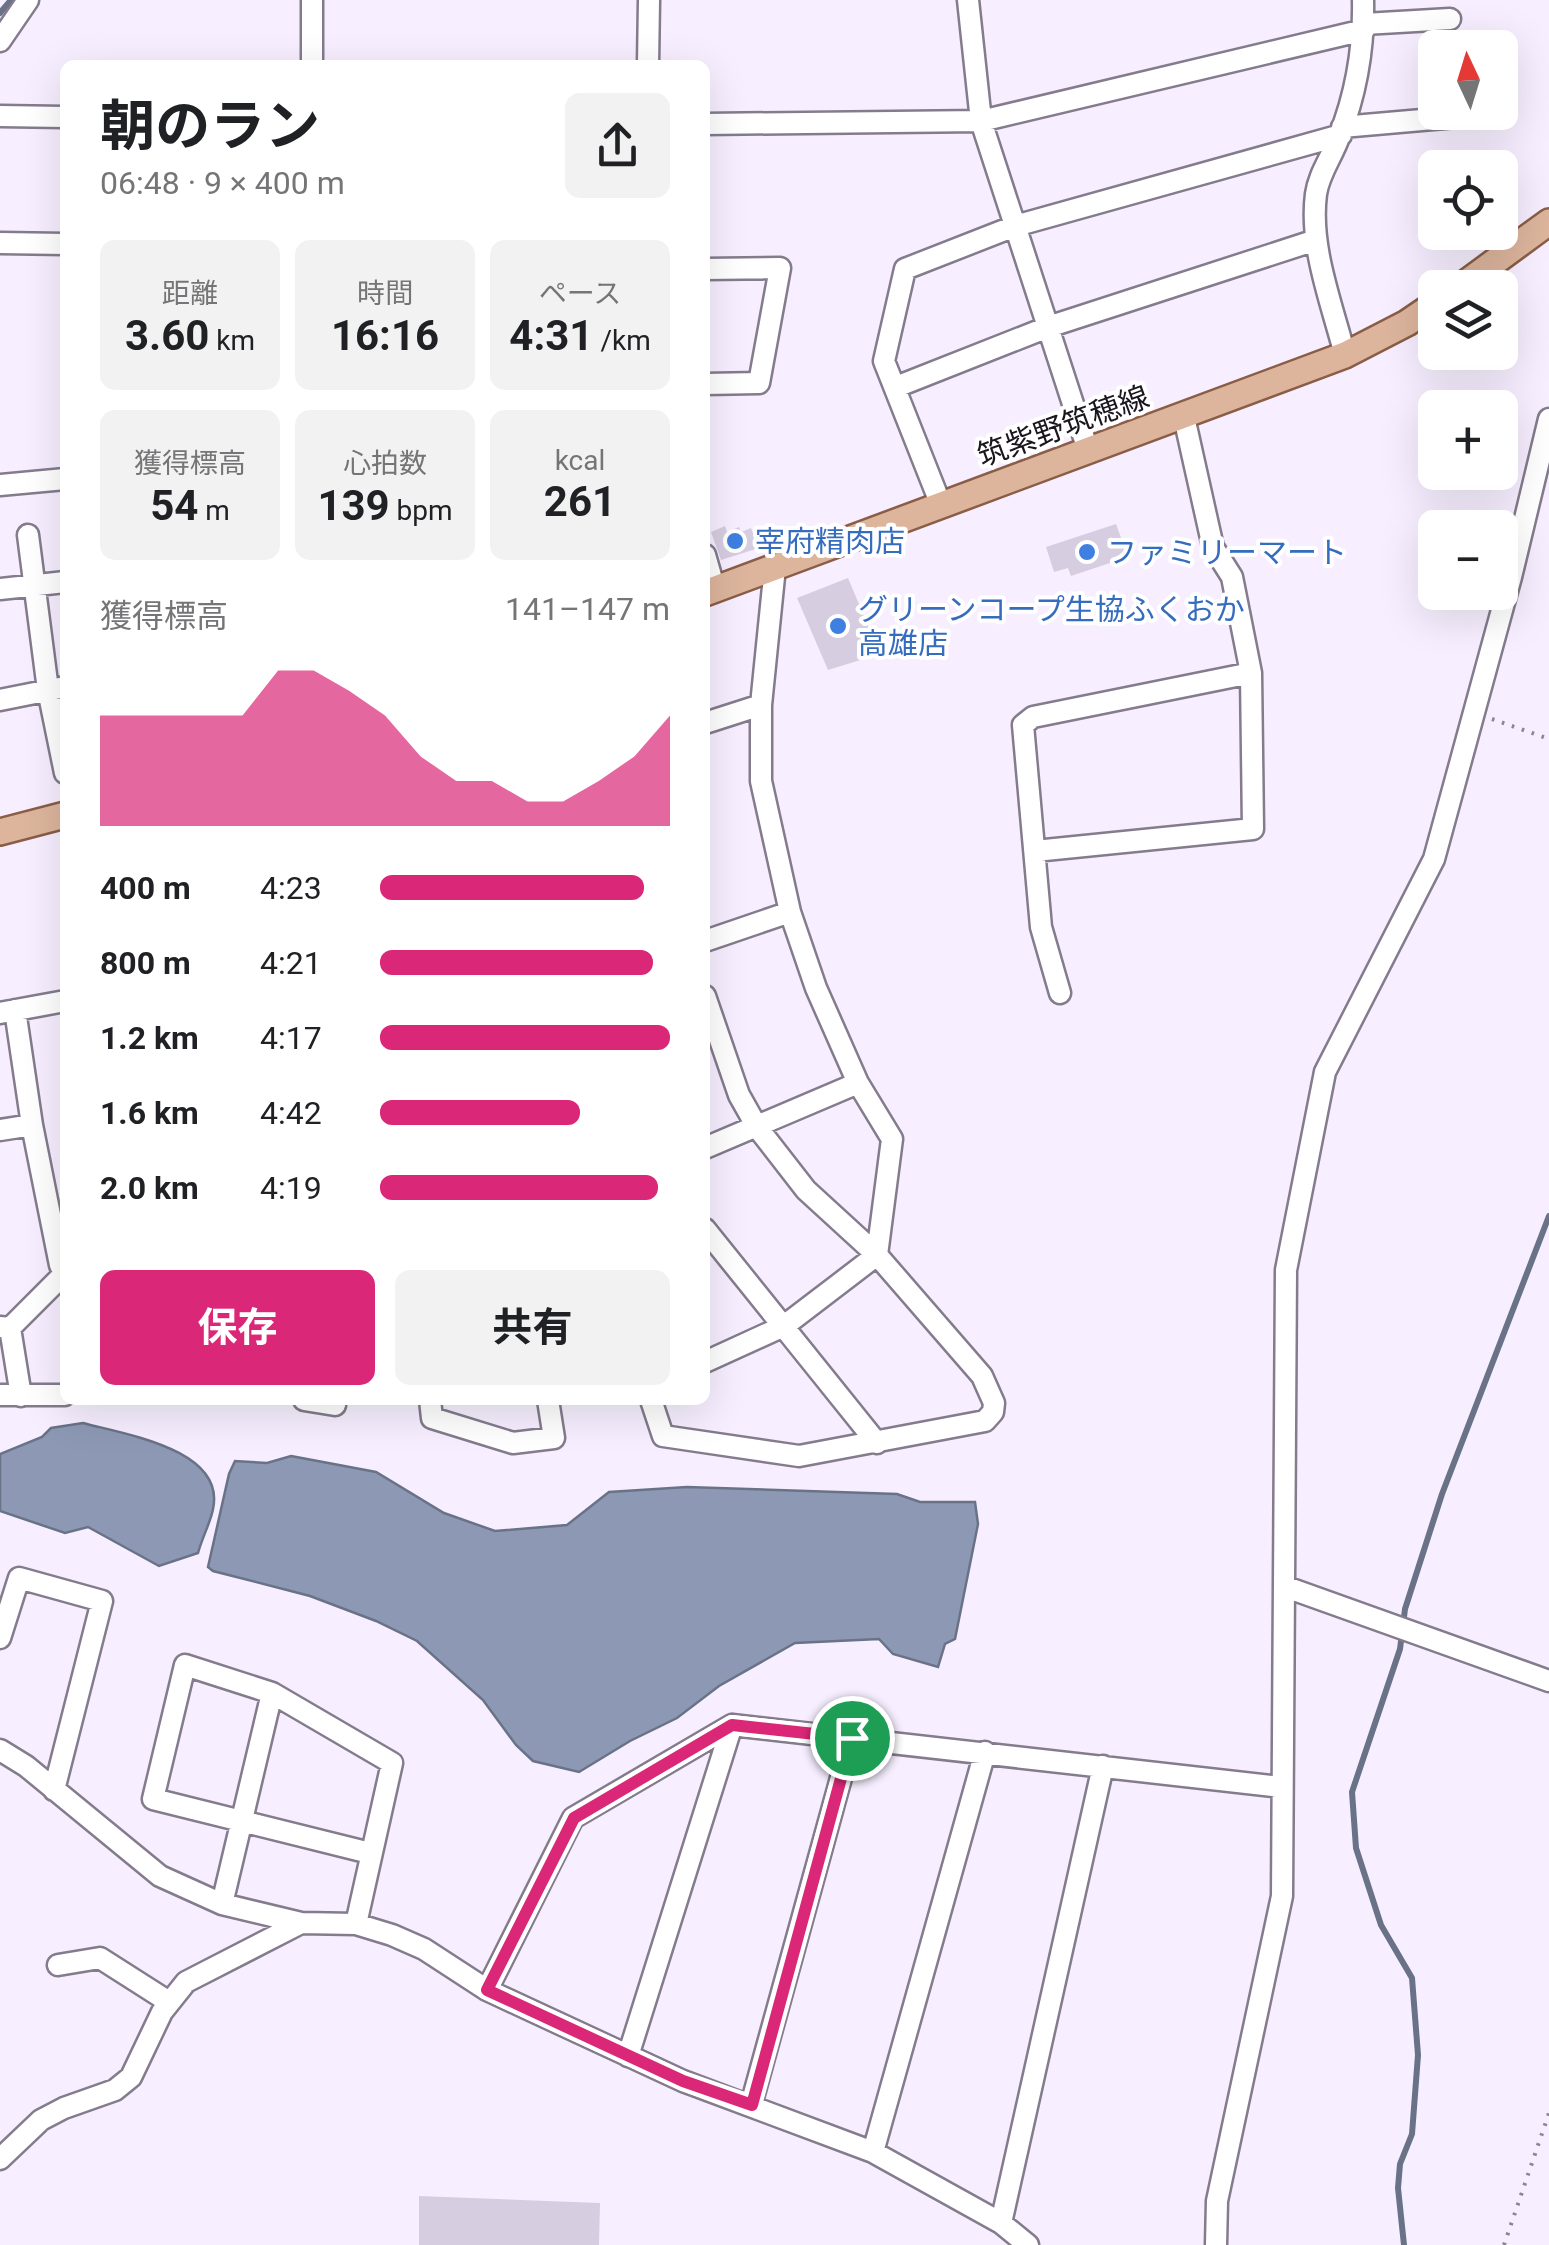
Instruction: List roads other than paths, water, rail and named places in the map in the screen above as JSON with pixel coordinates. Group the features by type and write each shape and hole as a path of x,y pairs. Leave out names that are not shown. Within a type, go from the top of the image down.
{"main road":[{"path":"1484,270 1549,222"},
{"name":"筑紫野筑穂線","path":"710,592 1184,417 1344,354 1418,315"},
{"path":"0,832 60,816"}],"street":[{"path":"0,41 28,0"},
{"path":"312,0 312,60"},
{"path":"648,60 649,0"},
{"path":"968,0 981,120 1088,450"},
{"path":"1344,354 1316,240 1317,189 1354,90 1364,27 1363,0"},
{"path":"710,124 981,120 1364,27 1450,19"},
{"path":"0,116 60,117"},
{"path":"941,505 884,361 904,269 1016,226 1341,131 1418,122"},
{"path":"896,386 1048,327 1316,240"},
{"path":"0,244 60,244"},
{"path":"710,269 780,268 759,383 710,384"},
{"path":"1034,851 1253,829 1250,673 1232,577 1214,547 1184,417"},
{"path":"1216,2245 1218,2201 1282,1896 1286,1270 1325,1072 1434,859 1511,577 1549,419"},
{"path":"0,485 60,479"},
{"path":"28,535 60,720"},
{"path":"710,1360 784,1326 878,1255 892,1140 858,1083 816,988 790,912 761,781 761,705 775,567"},
{"path":"0,589 60,583"},
{"path":"1060,993 1041,927 1023,725 1033,717 1250,673"},
{"path":"0,700 57,689"},
{"path":"710,721 761,705"},
{"path":"710,939 790,912"},
{"path":"60,1002 7,1012 60,1265"},
{"path":"653,1405 663,1436 800,1456 984,1420 993,1412 994,1403 982,1376 878,1255 806,1190 756,1128 739,1095 710,1011"},
{"path":"710,1146 858,1083"},
{"path":"0,1130 32,1125"},
{"path":"710,1235 878,1443"},
{"path":"60,1278 5,1327 7,1398 60,1394"},
{"path":"431,1405 432,1418 513,1444 554,1438 549,1405"},
{"path":"0,1638 20,1578 102,1601 54,1790"},
{"path":"1286,1587 1549,1681"},
{"path":"356,1924 392,1763 272,1693 185,1664 152,1799 370,1853"},
{"path":"222,1904 272,1693"},
{"path":"487,1990 574,1818 732,1725 1280,1787"},
{"path":"628,2056 732,1725"},
{"path":"752,2105 852,1738"},
{"path":"0,1750 160,1876 222,1904 300,1923 356,1924 424,1949 487,1990 683,2081 873,2152 1001,2224 1028,2245"},
{"path":"873,2152 985,1752"},
{"path":"1001,2224 1103,1766"},
{"path":"0,2159 41,2120 115,2090 132,2077 169,2002 186,1982 300,1923"},
{"path":"58,1965 100,1958 169,2002"}],"water":[{"path":"83,1423 168,1448 204,1472 213,1489 213,1509 198,1553 159,1566 88,1527 65,1533 0,1511 0,1454 42,1437 51,1428"},
{"path":"291,1456 376,1472 444,1513 495,1531 567,1525 609,1492 687,1487 897,1494 920,1502 975,1502 978,1524 955,1639 945,1644 938,1667 893,1654 879,1639 795,1643 719,1686 677,1718 579,1772 533,1761 516,1745 483,1700 417,1641 310,1596 208,1567 235,1461 267,1463"}],"waterway":[{"path":"0,13 11,0"},
{"path":"1404,2245 1398,2188 1400,2164 1412,2134 1418,2055 1412,1978 1381,1925 1356,1848 1352,1792 1400,1649 1405,1609 1442,1494 1549,1216"}],"place":[{"name":"宰府精肉店","path":"735,541"},
{"name":"ファミリーマート","path":"1087,552"},
{"name":"グリーンコープ生協ふくおか 高雄店","path":"838,626"}]}
